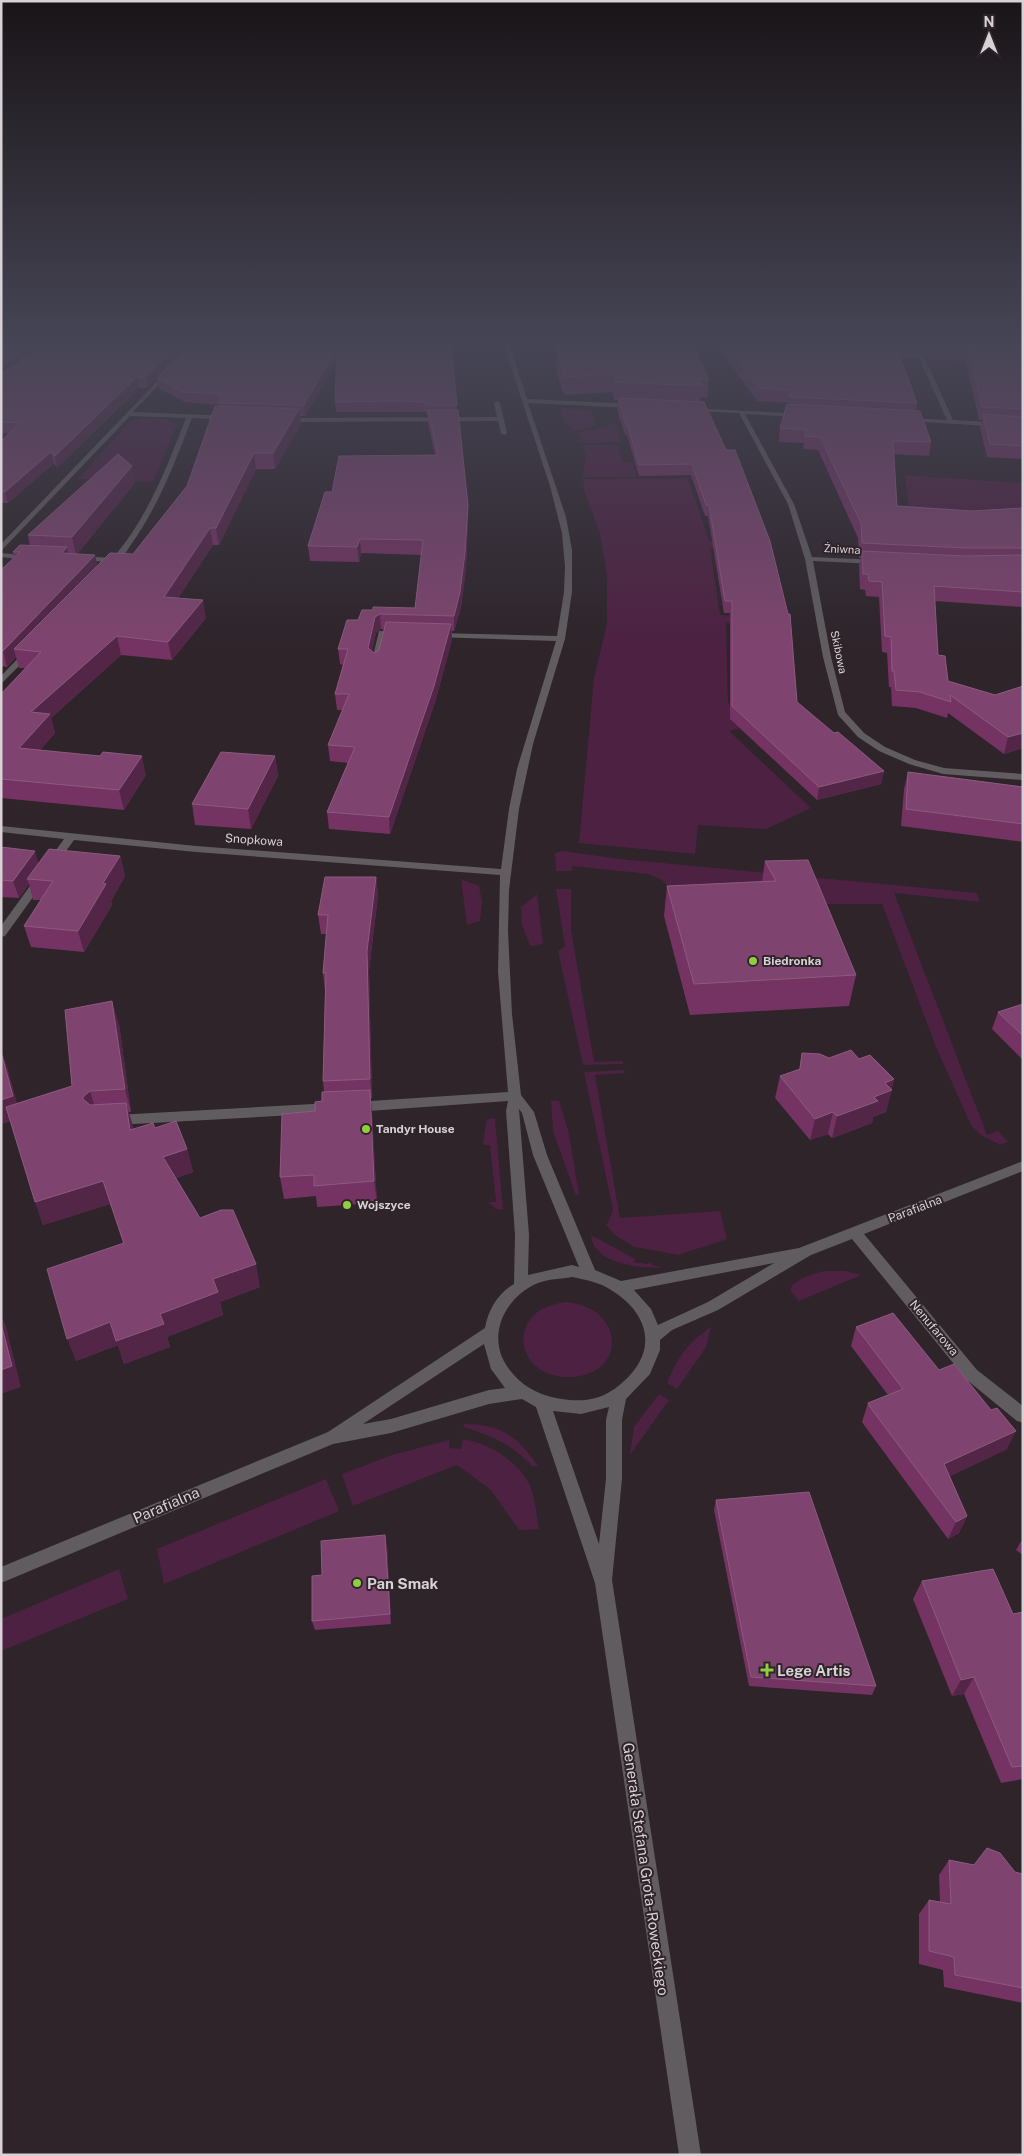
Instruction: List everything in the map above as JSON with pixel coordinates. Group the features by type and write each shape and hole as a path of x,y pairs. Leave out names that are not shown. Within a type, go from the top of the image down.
{"street":[{"path":"1,549 101,444"},
{"path":"103,574 128,546 162,486 179,444"},
{"path":"522,1284 522,1235 512,1111 515,1096 503,972 502,908 508,837 522,768 561,639 568,596 569,565 566,536 554,488 539,444"},
{"name":"Skibowa","path":"758,444 791,504 809,558 827,656 841,714 861,735 882,749 912,762 943,770 1023,777"},
{"path":"1,555 40,558"},
{"name":"Żniwna","path":"809,558 881,562"},
{"path":"66,559 116,560"},
{"path":"375,664 382,633 410,634"},
{"path":"428,634 561,639"},
{"path":"1,681 38,643"},
{"name":"Snopkowa","path":"1,829 196,848 505,872"},
{"path":"1,934 71,836"},
{"path":"107,1120 515,1096"},
{"path":"515,1096 528,1112 540,1154 589,1273"},
{"name":"Parafialna","path":"653,1337 667,1326 713,1306 806,1251 1023,1166"},
{"name":"Nenufarowa","path":"854,1232 972,1375 1023,1416"},
{"name":"Parafialna","path":"621,1287 806,1251"},
{"path":"554,1272 589,1273 621,1287 640,1304 648,1318 653,1337 649,1364 641,1377 619,1396 598,1404 574,1408 542,1402 521,1393 498,1368 489,1344 494,1313 504,1297 522,1284 554,1272"},
{"name":"Parafialna","path":"1,1575 332,1436 490,1332"},
{"name":"Parafialna","path":"332,1436 391,1426 489,1397 521,1393"},
{"name":"Generała Stefana Grota-Roweckiego","path":"604,1583 614,1479 614,1420 619,1396"},
{"name":"Generała Stefana Grota-Roweckiego","path":"542,1402 604,1583 690,2155"}],"shaded area":[{"path":"110,444 169,444 153,482 78,479"},
{"path":"582,445 617,445 623,462 632,462 637,477 583,477 586,456"},
{"path":"905,475 1023,483 1023,511 909,514"},
{"path":"688,478 709,541 764,542 766,549 710,548 720,615 785,618 788,625 726,623 728,703 764,706 765,722 729,731 811,808 766,829 698,825 695,854 579,843 594,678 607,624 607,574 600,533 584,490 583,479"},
{"path":"562,851 621,859 977,893 980,902 894,893 987,1135 998,1131 1008,1142 1000,1145 981,1135 971,1125 936,1047 882,904 817,904 673,891 662,880 648,874 572,866 572,871 556,871 555,853"},
{"path":"461,879 479,886 482,902 480,921 467,925"},
{"path":"556,889 571,889 571,930 594,1062 623,1061 623,1064 583,1065 558,951 565,946"},
{"path":"537,894 543,944 530,946 522,925 521,907"},
{"path":"624,1070 625,1073 595,1075 620,1218 720,1211 727,1239 678,1255 635,1247 616,1236 605,1224 608,1223 613,1210 584,1072"},
{"path":"551,1100 559,1101 568,1130 579,1194 576,1196 553,1131"},
{"path":"495,1118 503,1210 496,1209 488,1202 496,1202 490,1145 483,1145 487,1119"},
{"path":"591,1235 635,1259 634,1262 648,1264 649,1262 654,1266 665,1267 633,1266 609,1259 600,1253 594,1245"},
{"path":"825,1271 845,1271 861,1275 799,1301 790,1290 800,1280"},
{"path":"568,1302 588,1308 601,1317 609,1329 612,1342 609,1355 601,1366 587,1374 569,1377 550,1374 536,1366 527,1354 524,1341 526,1327 534,1315 548,1306"},
{"path":"711,1327 706,1347 677,1389 667,1383 684,1351"},
{"path":"659,1394 669,1400 630,1455 634,1427"},
{"path":"464,1424 488,1426 507,1434 523,1447 538,1466 532,1466 517,1452 501,1442 463,1427"},
{"path":"463,1439 481,1444 498,1452 513,1463 525,1477 535,1502 539,1529 519,1530 491,1490 457,1465 353,1506 342,1474 392,1455 449,1440 449,1448 461,1449"},
{"path":"326,1479 339,1511 164,1584 157,1549"},
{"path":"119,1569 128,1599 1,1651 1,1619"}],"building":[{"path":"1,444 68,444 55,456 51,452 5,492 1,491"},
{"path":"202,444 279,444 273,453 254,453 216,528 210,528 164,597 203,600 168,642 117,636 31,712 50,714 19,748 100,756 103,752 142,756 119,790 1,779 1,694 41,652 14,649 110,553 133,554 187,486"},
{"path":"435,444 462,444 468,505 465,553 460,592 454,616 380,614 375,617 368,648 374,653 379,650 386,622 451,624 434,686 389,817 327,812 355,747 328,745 349,694 335,694 348,649 338,649 347,620 358,620 362,610 373,610 373,607 415,608 423,540 360,539 357,547 308,546 325,492 332,492 339,456 438,455"},
{"path":"633,444 723,444 726,450 735,450 770,541 788,614 790,614 797,702 834,733 838,732 884,771 819,787 732,706 732,601 725,601 709,505 706,505 692,464 639,465"},
{"path":"823,444 893,444 897,506 972,511 1023,508 1023,548 965,548 862,543 861,523"},
{"path":"990,444 1023,444 1023,446"},
{"path":"118,454 132,466 72,537 28,535"},
{"path":"20,545 67,547 62,553 95,555 1,651 1,570 20,552 13,552"},
{"path":"862,551 964,556 1023,555 1023,592 934,586 938,655 945,656 948,681 995,695 1023,686 1023,733 1008,737 950,695 951,702 920,692 896,690 894,671 892,671 891,637 885,636 882,582 869,581 868,574 863,574"},
{"path":"221,752 275,756 248,809 192,804"},
{"path":"908,772 1023,787 1023,824 906,809"},
{"path":"1,847 35,851 13,881 1,880"},
{"path":"49,849 120,856 103,883 106,884 78,931 24,926 53,881 27,879"},
{"name":"Biedronka","path":"808,860 856,975 694,984 667,886 776,881 765,861"},
{"path":"325,877 376,877 367,951 370,1079 323,1081 326,973 323,973 328,915 318,915"},
{"path":"112,1001 125,1089 90,1091 83,1099 90,1105 126,1103 130,1130 153,1123 155,1128 176,1121 187,1149 163,1157 200,1218 221,1210 233,1210 256,1264 213,1279 218,1292 160,1314 164,1324 116,1341 110,1322 67,1339 47,1269 124,1243 103,1181 35,1202 6,1107 72,1086 65,1010"},
{"path":"1023,1004 1023,1036 998,1012"},
{"path":"851,1050 859,1059 870,1055 894,1079 885,1083 892,1090 874,1097 878,1101 837,1116 833,1112 815,1119 780,1076 800,1069 802,1053 820,1054 829,1058"},
{"path":"1,1052 13,1096 1,1100"},
{"path":"370,1090 374,1181 314,1186 314,1175 280,1177 282,1114 315,1111 315,1102 322,1101 322,1092"},
{"path":"893,1313 939,1370 954,1364 991,1410 997,1408 1016,1431 944,1464 967,1516 956,1522 868,1403 903,1389 856,1327"},
{"path":"1,1323 12,1366 1,1370"},
{"path":"809,1492 876,1686 751,1677 716,1500"},
{"path":"385,1535 390,1614 312,1621 312,1576 322,1575 321,1541"},
{"path":"993,1569 1013,1614 1023,1612 1023,1766 1012,1767 974,1677 961,1680 922,1581"},
{"path":"987,1848 1000,1853 1015,1872 1023,1874 1023,1988 955,1975 954,1957 929,1951 929,1900 951,1904 949,1860 974,1865"}],"place":[{"name":"Biedronka","path":"753,961"},
{"name":"Tandyr House","path":"366,1129"},
{"name":"Wojszyce","path":"347,1205"},
{"name":"Pan Smak","path":"357,1583"},
{"name":"Lege Artis","path":"767,1670"}]}
